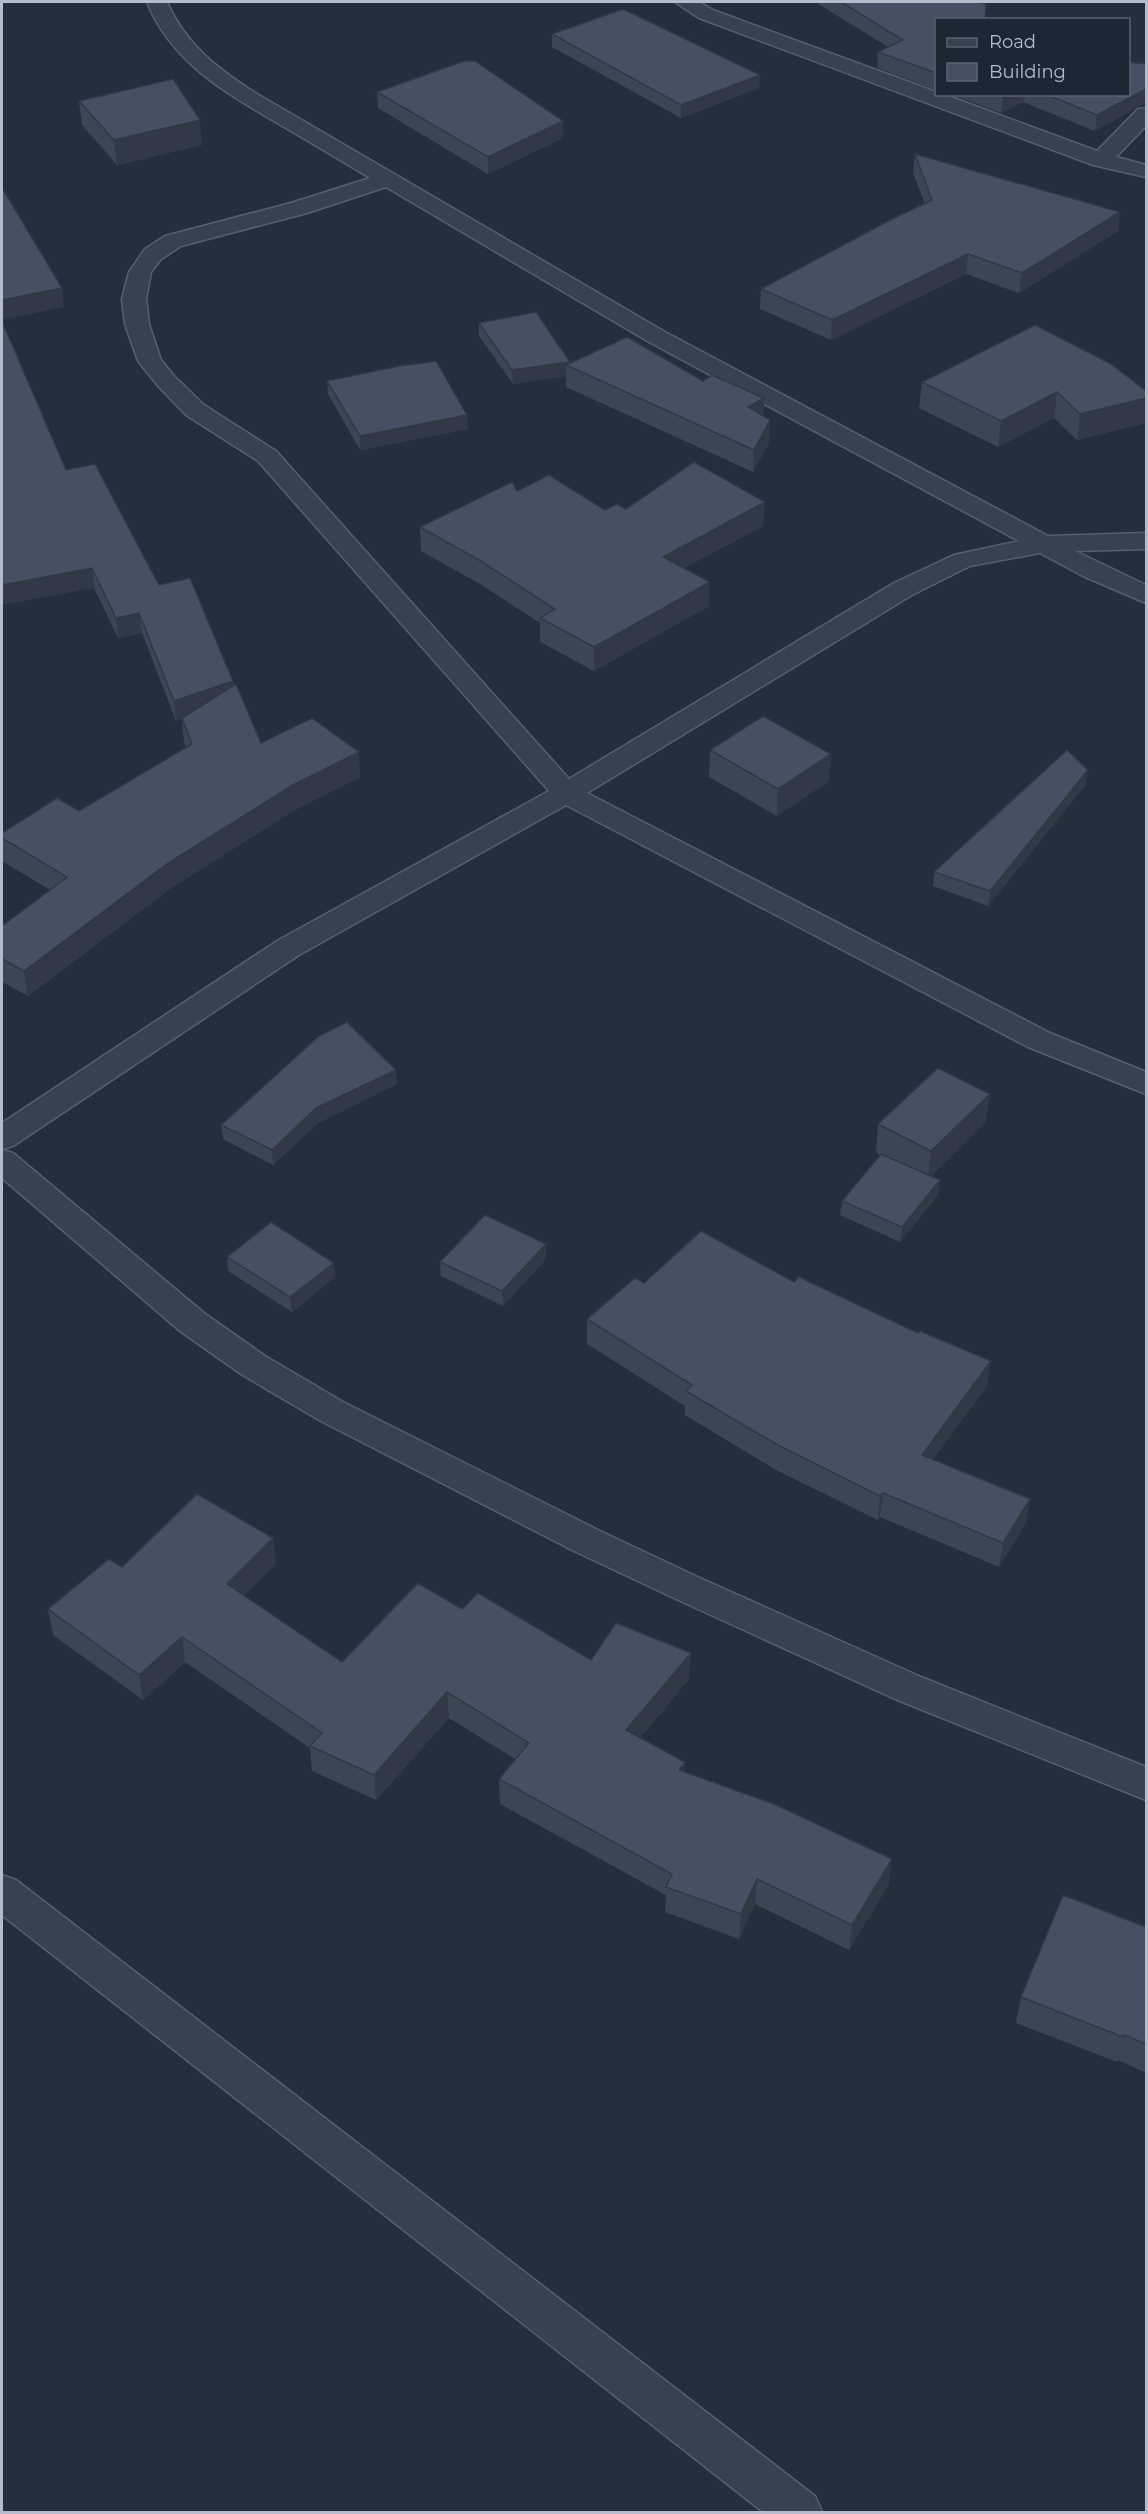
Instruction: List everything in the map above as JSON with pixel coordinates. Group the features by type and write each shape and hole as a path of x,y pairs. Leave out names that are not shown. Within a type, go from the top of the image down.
{"street":[{"path":"157,2 178,42 204,69 389,180 657,337 1045,544 1146,595"},
{"path":"685,2 706,14 1101,160 1146,171"},
{"path":"1101,160 1146,114"},
{"path":"389,180 299,208 173,241 153,254 140,272 134,299 137,324 150,362 195,410 267,456 566,793 1039,1040 1146,1084"},
{"path":"2,1138 288,948 566,793 903,589 963,560 1045,544 1146,541"},
{"path":"2,1161 192,1322 253,1365 331,1411 577,1536 689,1589 908,1688 1146,1784"},
{"path":"2,1892 799,2512"}],"building":[{"path":"841,2 979,2 986,4 985,18 935,18 935,73 878,52 903,40"},
{"path":"623,9 760,75 681,105 552,34"},
{"path":"464,61 475,61 563,121 488,157 377,92"},
{"path":"1130,62 1146,64 1146,89 1097,115 1050,96 1130,96"},
{"path":"173,79 200,120 114,140 79,101"},
{"path":"915,154 1120,212 1022,273 968,254 832,320 761,289 932,200"},
{"path":"2,191 4,191 62,288 2,300"},
{"path":"536,312 570,362 512,370 479,323"},
{"path":"2,321 66,470 95,464 159,585 190,578 233,681 174,701 139,613 116,618 92,568 2,585"},
{"path":"1035,325 1111,364 1146,391 1146,398 1080,414 1057,392 1001,421 922,382"},
{"path":"627,337 703,381 712,375 764,398 748,407 770,420 754,450 566,365"},
{"path":"436,361 467,415 360,436 327,381 399,366"},
{"path":"694,462 765,502 663,557 710,582 594,647 540,618 555,609 479,560 420,527 512,482 517,491 549,475 605,510 617,504 626,509"},
{"path":"236,684 261,743 312,718 359,752 293,785 168,863 24,971 2,959 2,926 67,877 2,838 2,833 57,798 79,811 192,744 182,718"},
{"path":"763,716 831,754 778,789 710,750"},
{"path":"1067,750 1088,770 990,891 934,872"},
{"path":"347,1022 396,1070 316,1108 272,1150 221,1125 319,1036"},
{"path":"938,1068 990,1094 931,1151 878,1124"},
{"path":"881,1154 940,1180 902,1227 842,1201"},
{"path":"485,1215 546,1244 502,1291 440,1262"},
{"path":"271,1222 334,1263 290,1297 227,1257"},
{"path":"701,1231 794,1282 799,1277 918,1333 920,1331 991,1361 922,1455 1030,1499 1003,1543 883,1493 880,1496 778,1445 686,1391 692,1385 587,1319 635,1278 644,1283"},
{"path":"197,1494 273,1538 227,1584 342,1662 418,1583 462,1609 478,1593 591,1660 616,1623 691,1653 626,1730 685,1762 679,1770 774,1804 892,1859 852,1925 757,1879 741,1914 666,1887 672,1874 499,1779 529,1743 447,1692 374,1775 310,1746 322,1733 182,1637 139,1675 48,1609 109,1559 122,1567"},
{"path":"1063,1895 1146,1927 1146,2044 1021,1997"}]}
